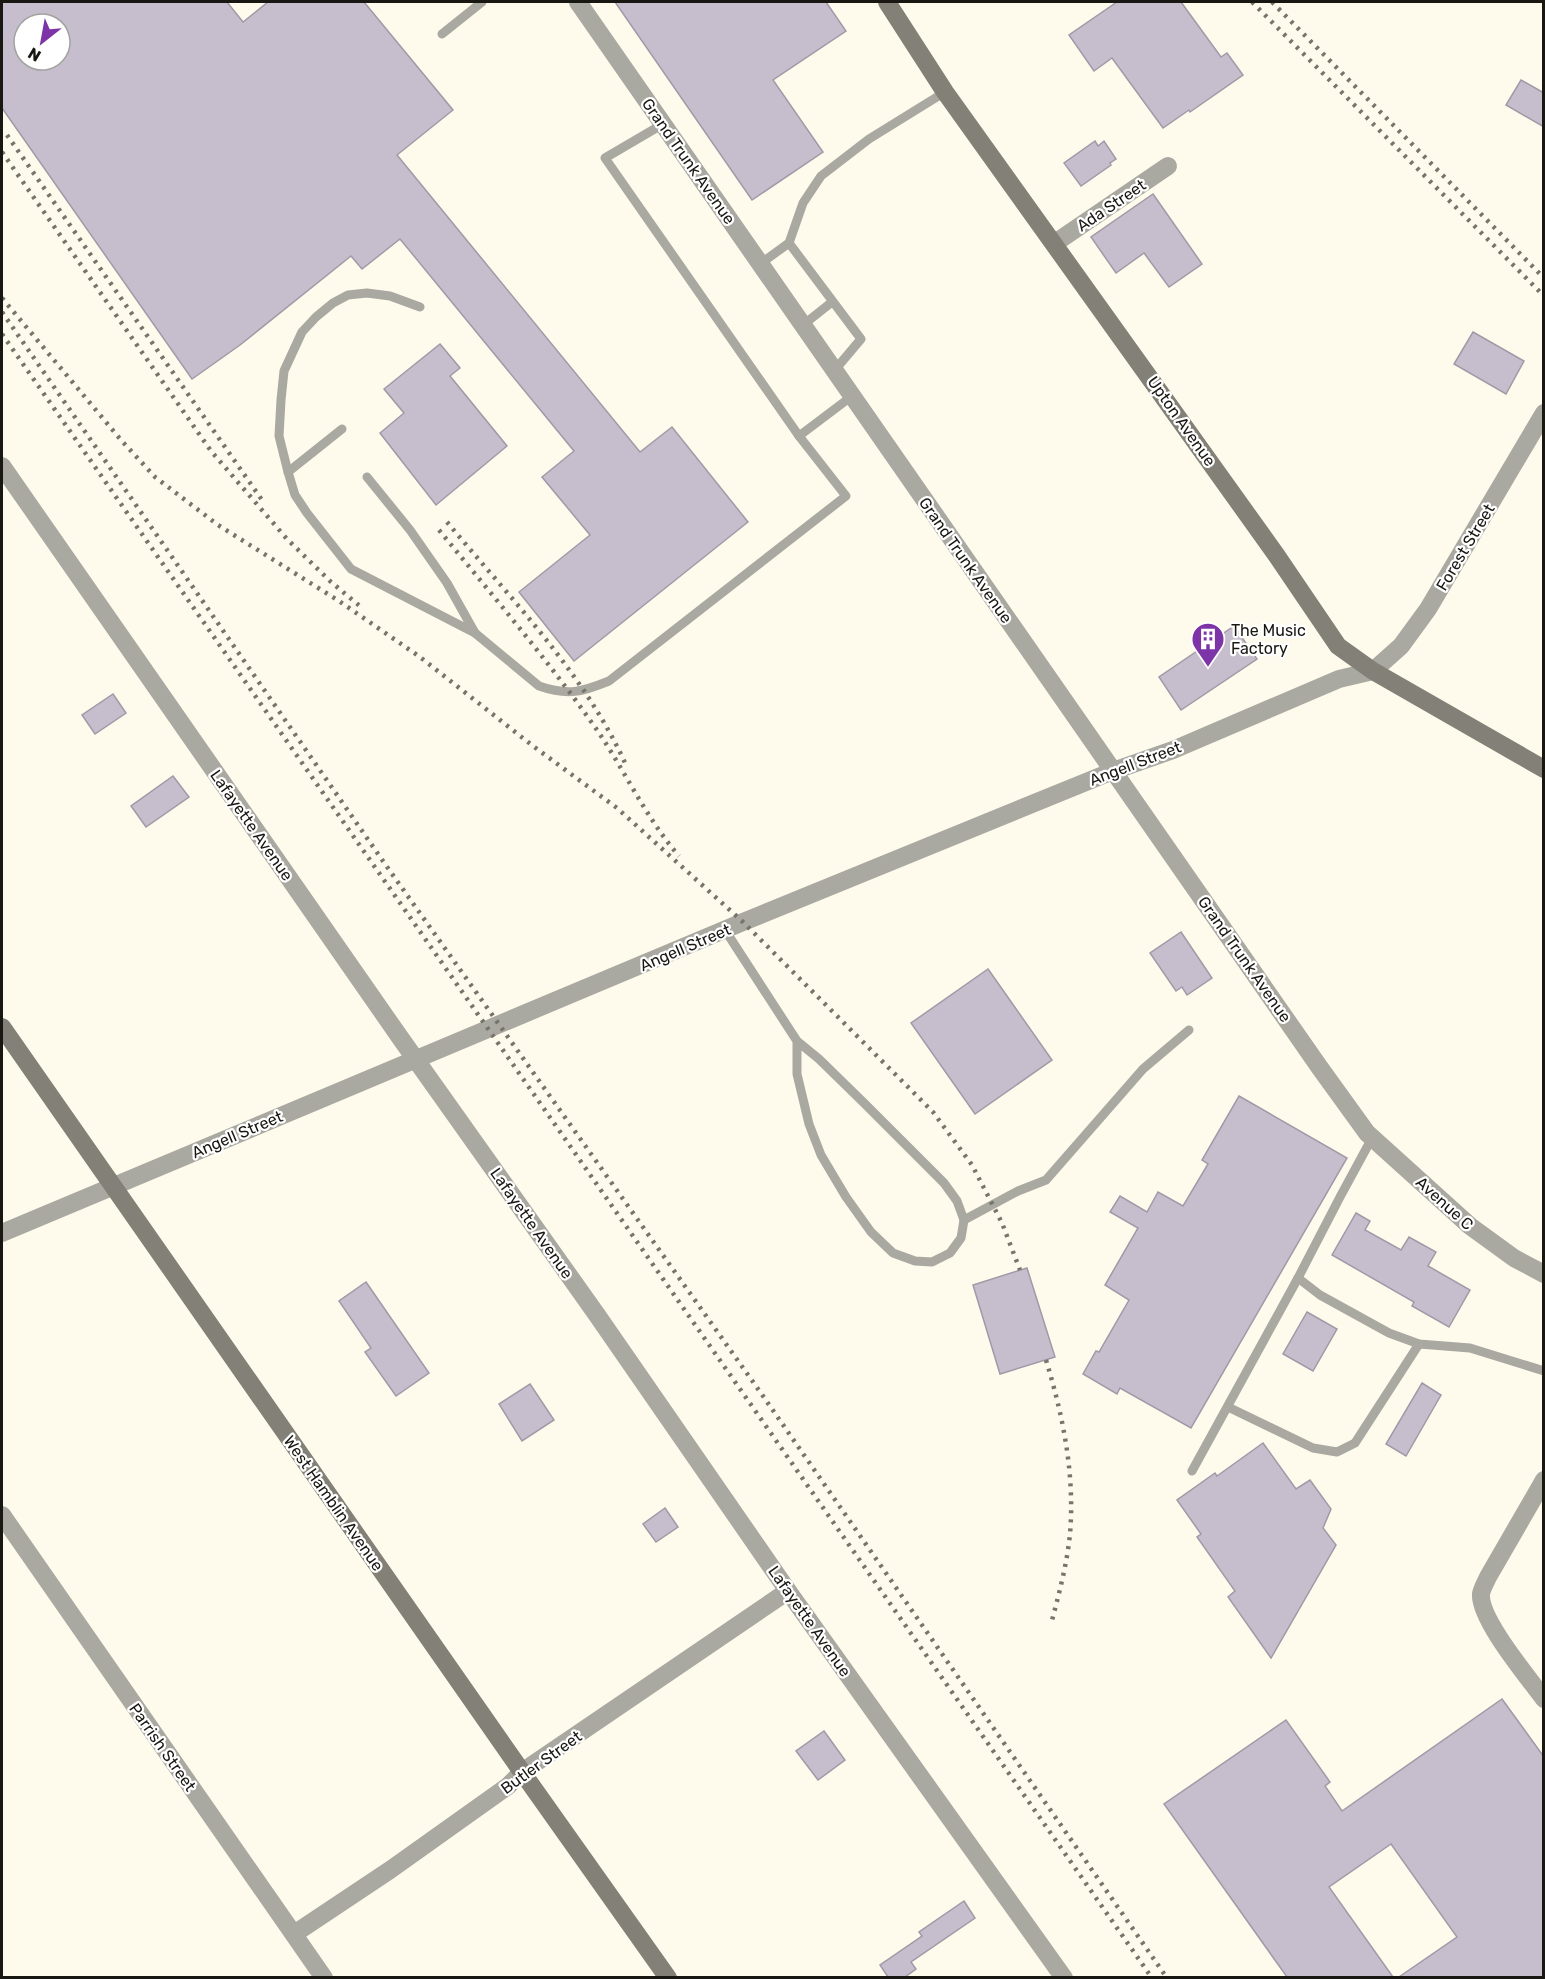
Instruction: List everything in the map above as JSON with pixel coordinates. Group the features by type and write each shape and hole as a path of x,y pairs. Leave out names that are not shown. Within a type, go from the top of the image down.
{"street":[{"name":"Grand Trunk Avenue","path":"578,2 1356,1118"},
{"name":"Upton Avenue","path":"886,2 945,92 1055,243 1277,556 1338,646 1373,671 1544,769"},
{"name":"Ada Street","path":"1055,243 1168,166"},
{"name":"Forest Street","path":"1373,671 1401,646 1428,609 1544,413"},
{"name":"Lafayette Avenue","path":"2,466 788,1591 1064,1977"},
{"name":"Angell Street","path":"2,1233 725,930 1113,771 1173,750 1339,679 1373,671"},
{"name":"West Hamblin Avenue","path":"2,1027 522,1772 668,1977"},
{"name":"Avenue C","path":"1356,1118 1372,1138 1470,1226 1514,1258 1544,1274"},
{"path":"1544,1480 1488,1576 1481,1593 1482,1607 1490,1624 1544,1699"},
{"name":"Parrish Street","path":"2,1515 324,1977"},
{"name":"Butler Street","path":"294,1934 390,1870 508,1786 522,1772 788,1591"}],"lane":[{"path":"442,34 482,2"},
{"path":"760,264 789,243 802,203 821,176 869,139 945,92"},
{"path":"420,308 390,296 367,293 348,295 316,317 302,333 284,371 279,436 295,495 351,568 475,633 539,686 570,693 584,691 609,681 846,496 799,436 605,158 663,124"},
{"path":"789,243 861,339 834,370"},
{"path":"803,325 832,302"},
{"path":"799,436 852,396"},
{"path":"288,472 342,429"},
{"path":"367,477 410,530 447,583 475,633"},
{"path":"725,930 797,1041 819,1059 944,1183 957,1201 964,1220 961,1238 950,1253 932,1262 915,1261 893,1253 871,1232 846,1197 821,1155 809,1124 797,1074 797,1041"},
{"path":"964,1220 1018,1191 1046,1180 1143,1069 1189,1030"},
{"path":"1192,1471 1299,1278 1372,1138"},
{"path":"1299,1278 1320,1295 1389,1333 1419,1344 1470,1348 1544,1371"},
{"path":"1227,1407 1313,1448 1337,1452 1354,1443 1419,1344"}],"building":[{"path":"2,2 227,2 243,22 268,2 364,2 453,110 397,155 640,452 672,427 748,522 574,661 519,592 590,535 542,477 574,451 400,239 362,269 351,256 240,345 192,379 2,108"},
{"path":"615,2 826,2 846,31 773,80 823,152 752,200"},
{"path":"1117,2 1181,2 1221,57 1227,53 1243,75 1163,128 1112,58 1094,71 1069,35"},
{"path":"1521,80 1544,93 1544,127 1506,105"},
{"path":"1095,141 1098,146 1104,141 1116,159 1081,186 1064,163"},
{"path":"1153,194 1202,264 1169,287 1144,253 1116,273 1091,237"},
{"path":"1473,332 1524,361 1506,394 1454,364"},
{"path":"440,344 460,368 450,376 507,446 436,505 380,433 404,413 384,389"},
{"name":"The Music Factory","path":"1234,626 1257,659 1181,710 1159,677"},
{"path":"113,694 126,713 95,734 82,715"},
{"path":"173,776 189,797 146,827 131,806"},
{"path":"1181,932 1212,978 1187,995 1182,987 1176,991 1150,953"},
{"path":"988,969 1052,1060 975,1114 911,1023"},
{"path":"1239,1096 1347,1158 1191,1428 1120,1388 1117,1394 1083,1374 1096,1351 1099,1352 1129,1300 1105,1285 1138,1228 1110,1212 1120,1196 1147,1212 1158,1192 1183,1206 1208,1164 1202,1160"},
{"path":"1356,1213 1370,1221 1365,1230 1401,1250 1409,1237 1436,1252 1428,1266 1470,1290 1449,1327 1412,1306 1414,1302 1332,1255"},
{"path":"1027,1268 1055,1357 1000,1374 973,1285"},
{"path":"366,1282 429,1373 396,1396 365,1352 371,1348 339,1301"},
{"path":"1307,1312 1337,1329 1313,1371 1283,1354"},
{"path":"1422,1383 1441,1395 1406,1456 1386,1444"},
{"path":"530,1384 554,1420 522,1441 499,1404"},
{"path":"1263,1443 1296,1489 1310,1480 1331,1509 1323,1528 1336,1545 1271,1658 1228,1597 1235,1591 1197,1537 1201,1534 1177,1500 1215,1473 1217,1476"},
{"path":"665,1508 678,1527 656,1542 643,1524"},
{"path":"1502,1699 1544,1757 1544,1977 1399,1977 1457,1937 1391,1844 1329,1887 1393,1977 1287,1977 1164,1804 1286,1720 1330,1782 1325,1786 1342,1811"},
{"path":"824,1731 845,1760 818,1780 796,1751"},
{"path":"964,1901 975,1918 911,1962 916,1969 905,1977 888,1977 880,1965 922,1936 919,1932"}],"railway":[{"path":"1252,2 1544,296"},
{"path":"1272,2 1544,278"},
{"path":"7,135 262,500"},
{"path":"2,152 211,451 287,539 331,582 361,607"},
{"path":"2,298 121,440 155,477 218,525 339,601 420,657 533,746 617,808 743,922 933,1112 972,1165 1002,1223 1020,1270"},
{"path":"2,312 385,864 763,1396 1167,1978"},
{"path":"2,334 1152,1978"},
{"path":"447,522 521,608 568,668 590,699 626,765"},
{"path":"439,530 559,678 597,730 656,826 679,856"},
{"path":"1046,1360 1058,1402 1071,1489 1069,1545 1051,1624"}],"place":[{"name":"The Music Factory","path":"1208,668"}]}
